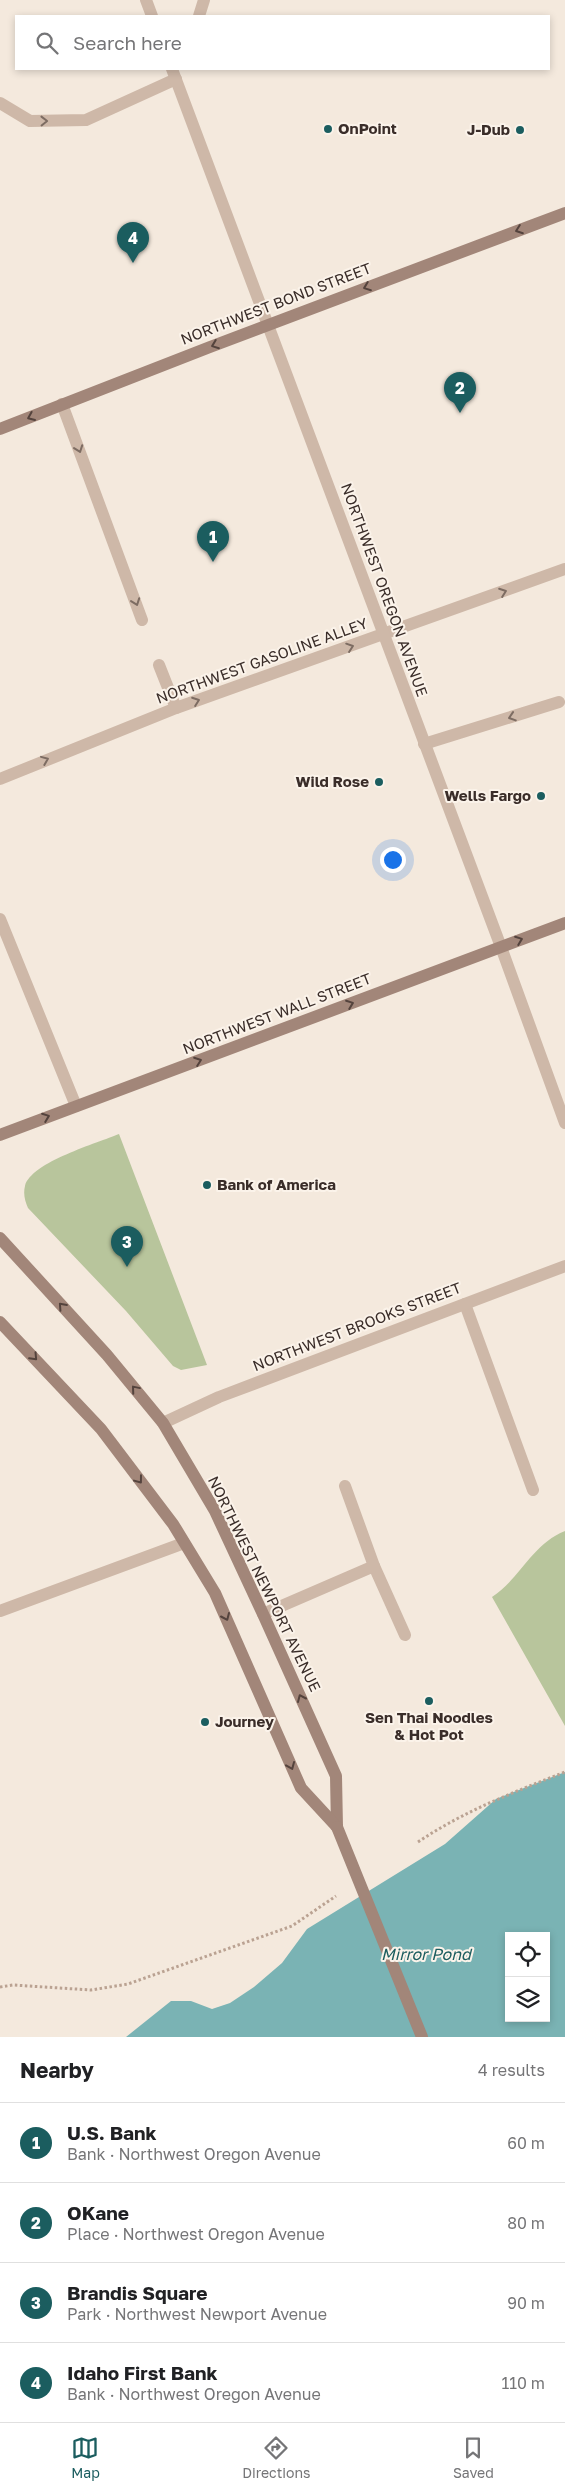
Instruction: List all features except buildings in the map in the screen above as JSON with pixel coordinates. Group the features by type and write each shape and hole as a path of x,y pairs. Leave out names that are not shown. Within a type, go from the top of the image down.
{"main road":[{"name":"NORTHWEST BOND STREET","path":"0,429 267,325 565,213"},
{"name":"NORTHWEST WALL STREET","path":"0,1135 565,923"},
{"name":"NORTHWEST NEWPORT AVENUE","path":"0,1238 107,1355 163,1423 214,1511 264,1614 336,1776 337,1827"},
{"name":"NORTHWEST NEWPORT AVENUE","path":"0,1322 101,1429 184,1543 215,1593 301,1788 337,1827 422,2037"}],"street":[{"path":"146,0 152,15"},
{"path":"198,15 204,0"},
{"path":"0,103 30,121 86,120 176,72"},
{"name":"NORTHWEST OREGON AVENUE","path":"176,72 267,325 501,947 565,1123"},
{"path":"62,404 142,620"},
{"name":"NORTHWEST GASOLINE ALLEY","path":"0,779 176,708 565,569"},
{"path":"159,665 176,708"},
{"path":"424,744 559,702"},
{"path":"0,919 76,1106"},
{"name":"NORTHWEST BROOKS STREET","path":"163,1423 219,1397 565,1266"},
{"path":"465,1304 533,1490"},
{"path":"345,1486 374,1566 405,1635"},
{"path":"0,1611 184,1543"},
{"path":"264,1614 374,1566"}],"path":[{"path":"418,1842 443,1825 496,1799 565,1772"},
{"path":"0,1987 13,1985 91,1990 128,1984 292,1926 338,1895"}],"green space":[{"path":"119,1134 207,1365 181,1370 173,1366 126,1311 28,1208 24,1195 25,1186 30,1177 39,1169 66,1154"},
{"path":"565,1531 565,1726 492,1597 511,1581 544,1544"}],"water":[{"name":"Mirror Pond","path":"565,1772 565,2037 126,2037 171,2001 191,2001 212,2009 230,2003 254,1987 282,1963 307,1929 445,1844 496,1799"}],"place":[{"name":"OnPoint","path":"328,129"},
{"name":"J-Dub","path":"520,130"},
{"name":"Idaho First Bank","path":"133,263"},
{"name":"OKane","path":"460,413"},
{"name":"U.S. Bank","path":"213,562"},
{"name":"Wild Rose","path":"379,782"},
{"name":"Wells Fargo","path":"541,796"},
{"name":"Bank of America","path":"207,1185"},
{"name":"Brandis Square","path":"127,1267"},
{"name":"Sen Thai Noodles & Hot Pot","path":"429,1701"},
{"name":"Journey","path":"205,1722"}]}
